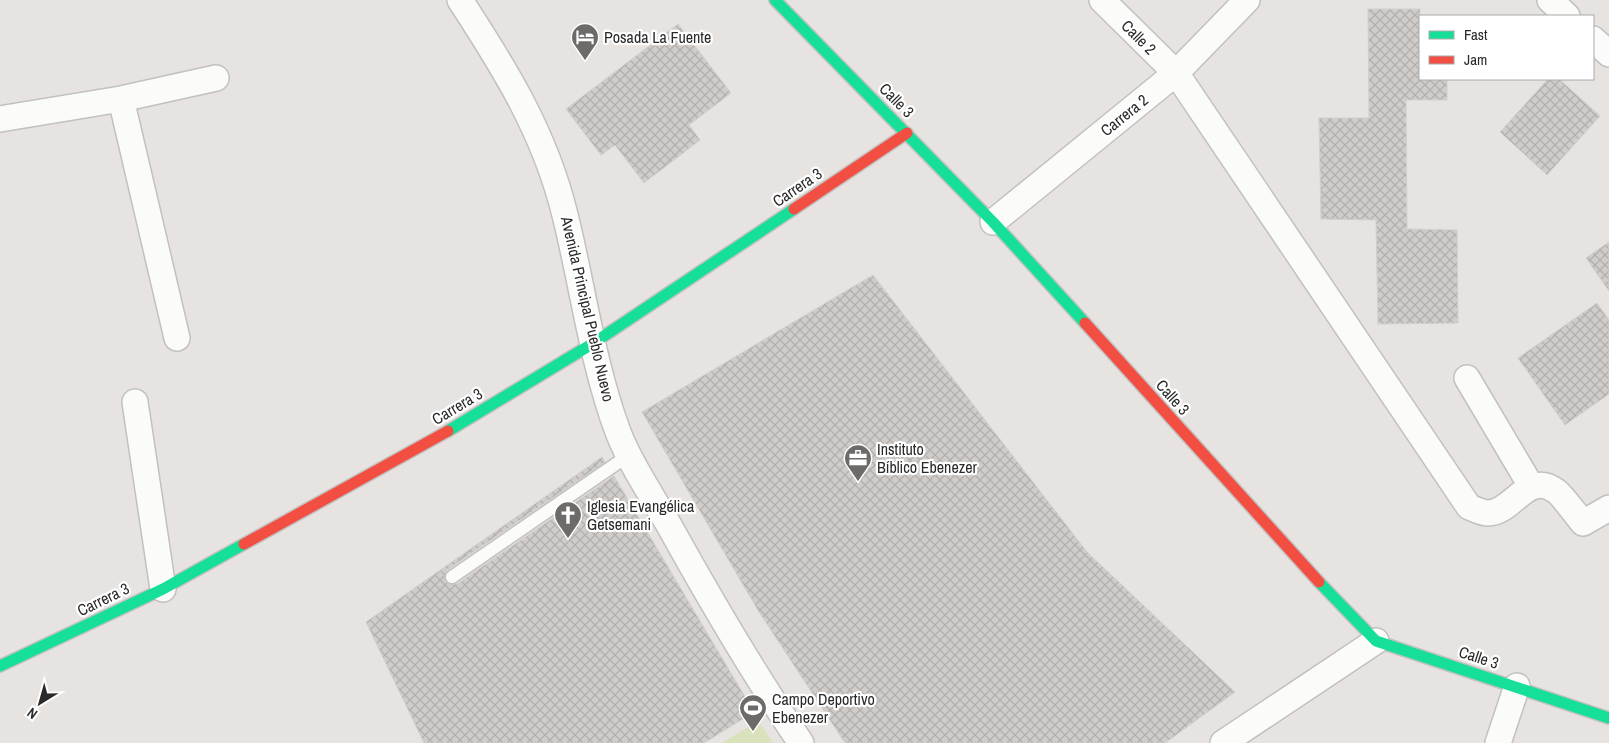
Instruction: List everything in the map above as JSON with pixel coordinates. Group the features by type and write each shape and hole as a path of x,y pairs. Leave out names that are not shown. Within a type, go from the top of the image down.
{"street":[{"name":"Avenida Principal Pueblo Nuevo","path":"460,0 504,66 547,155 565,214 592,344 618,432 629,455 761,685 801,743"},
{"name":"Calle 3","path":"775,0 993,222 1325,589 1376,641 1517,686 1609,718"},
{"name":"Calle 2","path":"1102,0 1176,73 1470,507 1488,513 1500,508 1531,486"},
{"name":"Carrera 2","path":"993,222 1176,73 1246,0"},
{"path":"1550,0 1567,15"},
{"path":"1594,40 1609,54"},
{"path":"0,119 121,99 216,78"},
{"path":"121,99 177,338"},
{"name":"Carrera 3","path":"0,666 163,589 449,430 592,344 907,133"},
{"path":"1467,378 1531,486 1545,486 1557,491 1583,523 1609,508"},
{"path":"135,402 163,589"},
{"path":"1223,743 1376,641"},
{"path":"1498,743 1517,686"}],"lane":[{"path":"452,577 629,455"}],"green space":[{"name":"Campo Deportivo Ebenezer","path":"758,721 773,743 722,743"}],"building":[{"path":"1368,9 1420,9 1419,80 1447,80 1447,100 1406,100 1407,229 1457,230 1458,323 1378,324 1376,220 1321,219 1319,118 1369,118"},
{"path":"678,24 731,93 689,125 700,140 644,183 615,145 601,155 566,109"},
{"path":"1547,80 1560,80 1600,116 1547,175 1500,132"},
{"path":"1609,242 1609,291 1586,258"},
{"name":"Instituto Bíblico Ebenezer","path":"873,275 1087,552 1235,692 1165,743 845,743 759,612 642,412"},
{"path":"1597,303 1609,320 1609,394 1565,425 1518,358"},
{"name":"Iglesia Evangélica Getsemani","path":"602,457 605,462 447,570 445,581 449,584 457,584 614,476 754,712 704,743 424,743 366,622"}],"traffic: fast":[{"path":"775,0 993,222 1085,323"},
{"path":"448,431 592,344 794,209"},
{"path":"0,666 163,589 244,544"},
{"path":"1319,582 1376,641 1609,718"}],"traffic: jam":[{"path":"794,209 907,133"},
{"path":"1085,323 1319,582"},
{"path":"244,544 448,431"}],"place":[{"name":"Posada La Fuente","path":"585,61"},
{"name":"Instituto Bíblico Ebenezer","path":"858,482"},
{"name":"Iglesia Evangélica Getsemani","path":"568,539"},
{"name":"Campo Deportivo Ebenezer","path":"753,732"}]}
